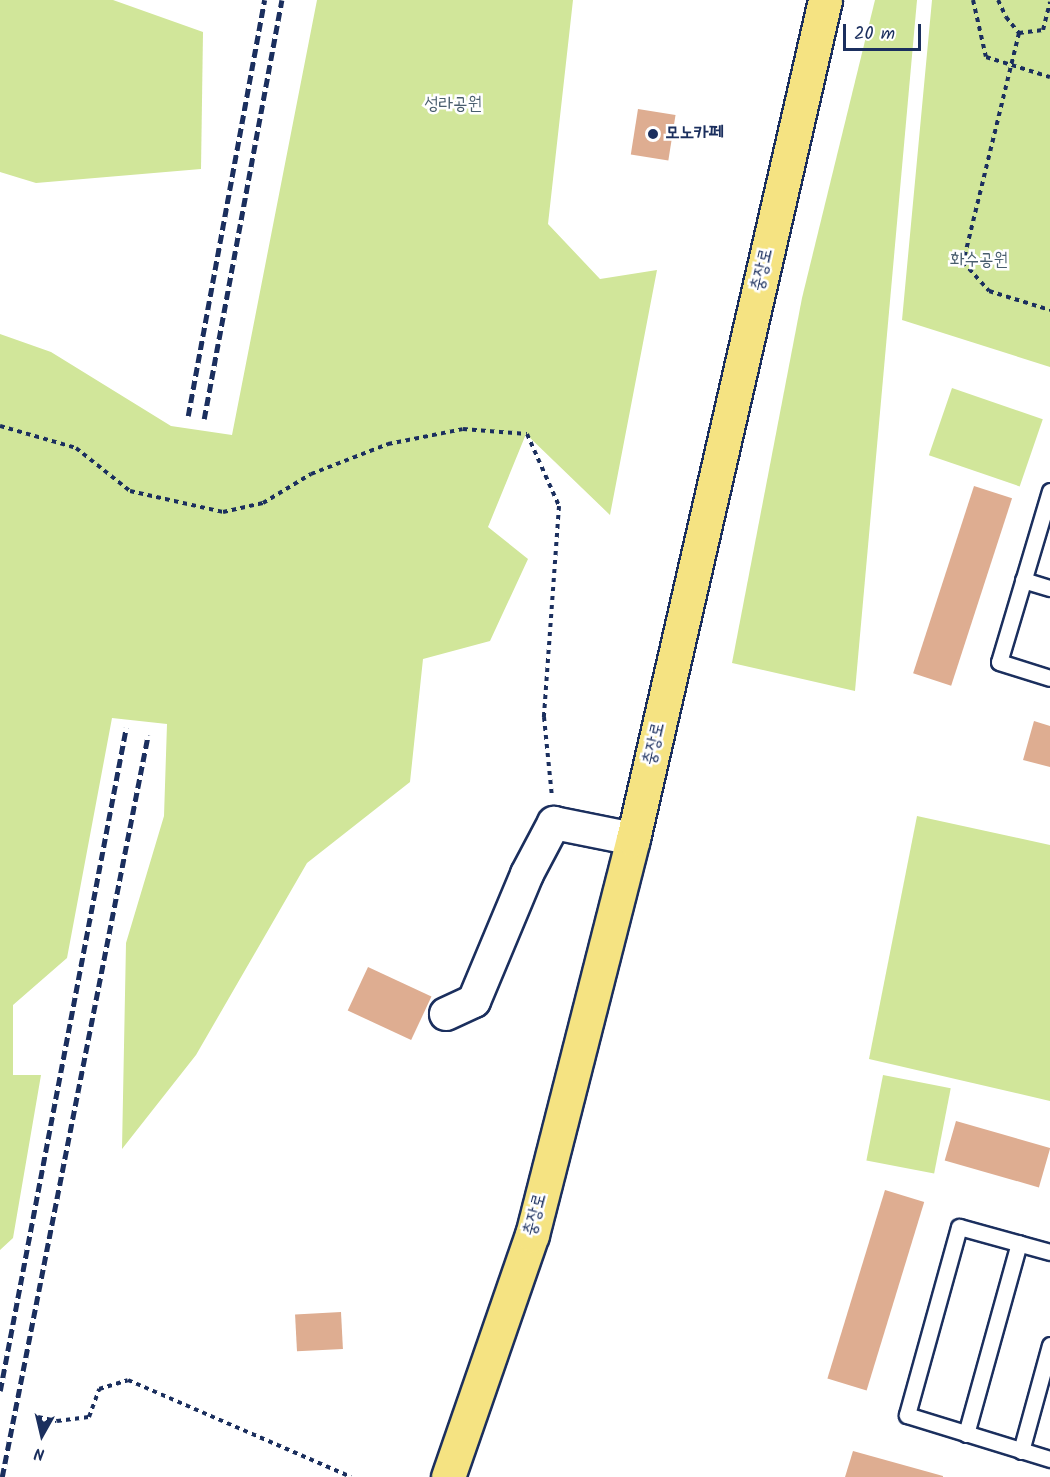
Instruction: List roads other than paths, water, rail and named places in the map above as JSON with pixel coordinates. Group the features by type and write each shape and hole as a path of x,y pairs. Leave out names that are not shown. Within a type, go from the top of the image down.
{"main road":[{"name":"충장로","path":"448,1477 532,1236 633,839 825,0"}],"street":[{"path":"446,1014 474,1001 527,873 554,823 633,839"}],"lane":[{"path":"1050,491 1044,532 1023,580 999,662 1050,678"},
{"path":"1023,580 1050,588"},
{"path":"1050,1252 959,1227 907,1415 1050,1459"},
{"path":"966,1434 1019,1243"},
{"path":"1021,1450 1050,1346"}],"railway":[{"path":"188,416 264,0"},
{"path":"204,419 282,0"},
{"path":"0,1391 126,728"},
{"path":"2,1477 148,735"}],"place":[{"name":"모노카페","path":"653,134"}],"park label":[{"name":"성라공원","path":"453,105"},
{"name":"화수공원","path":"979,261"}]}
